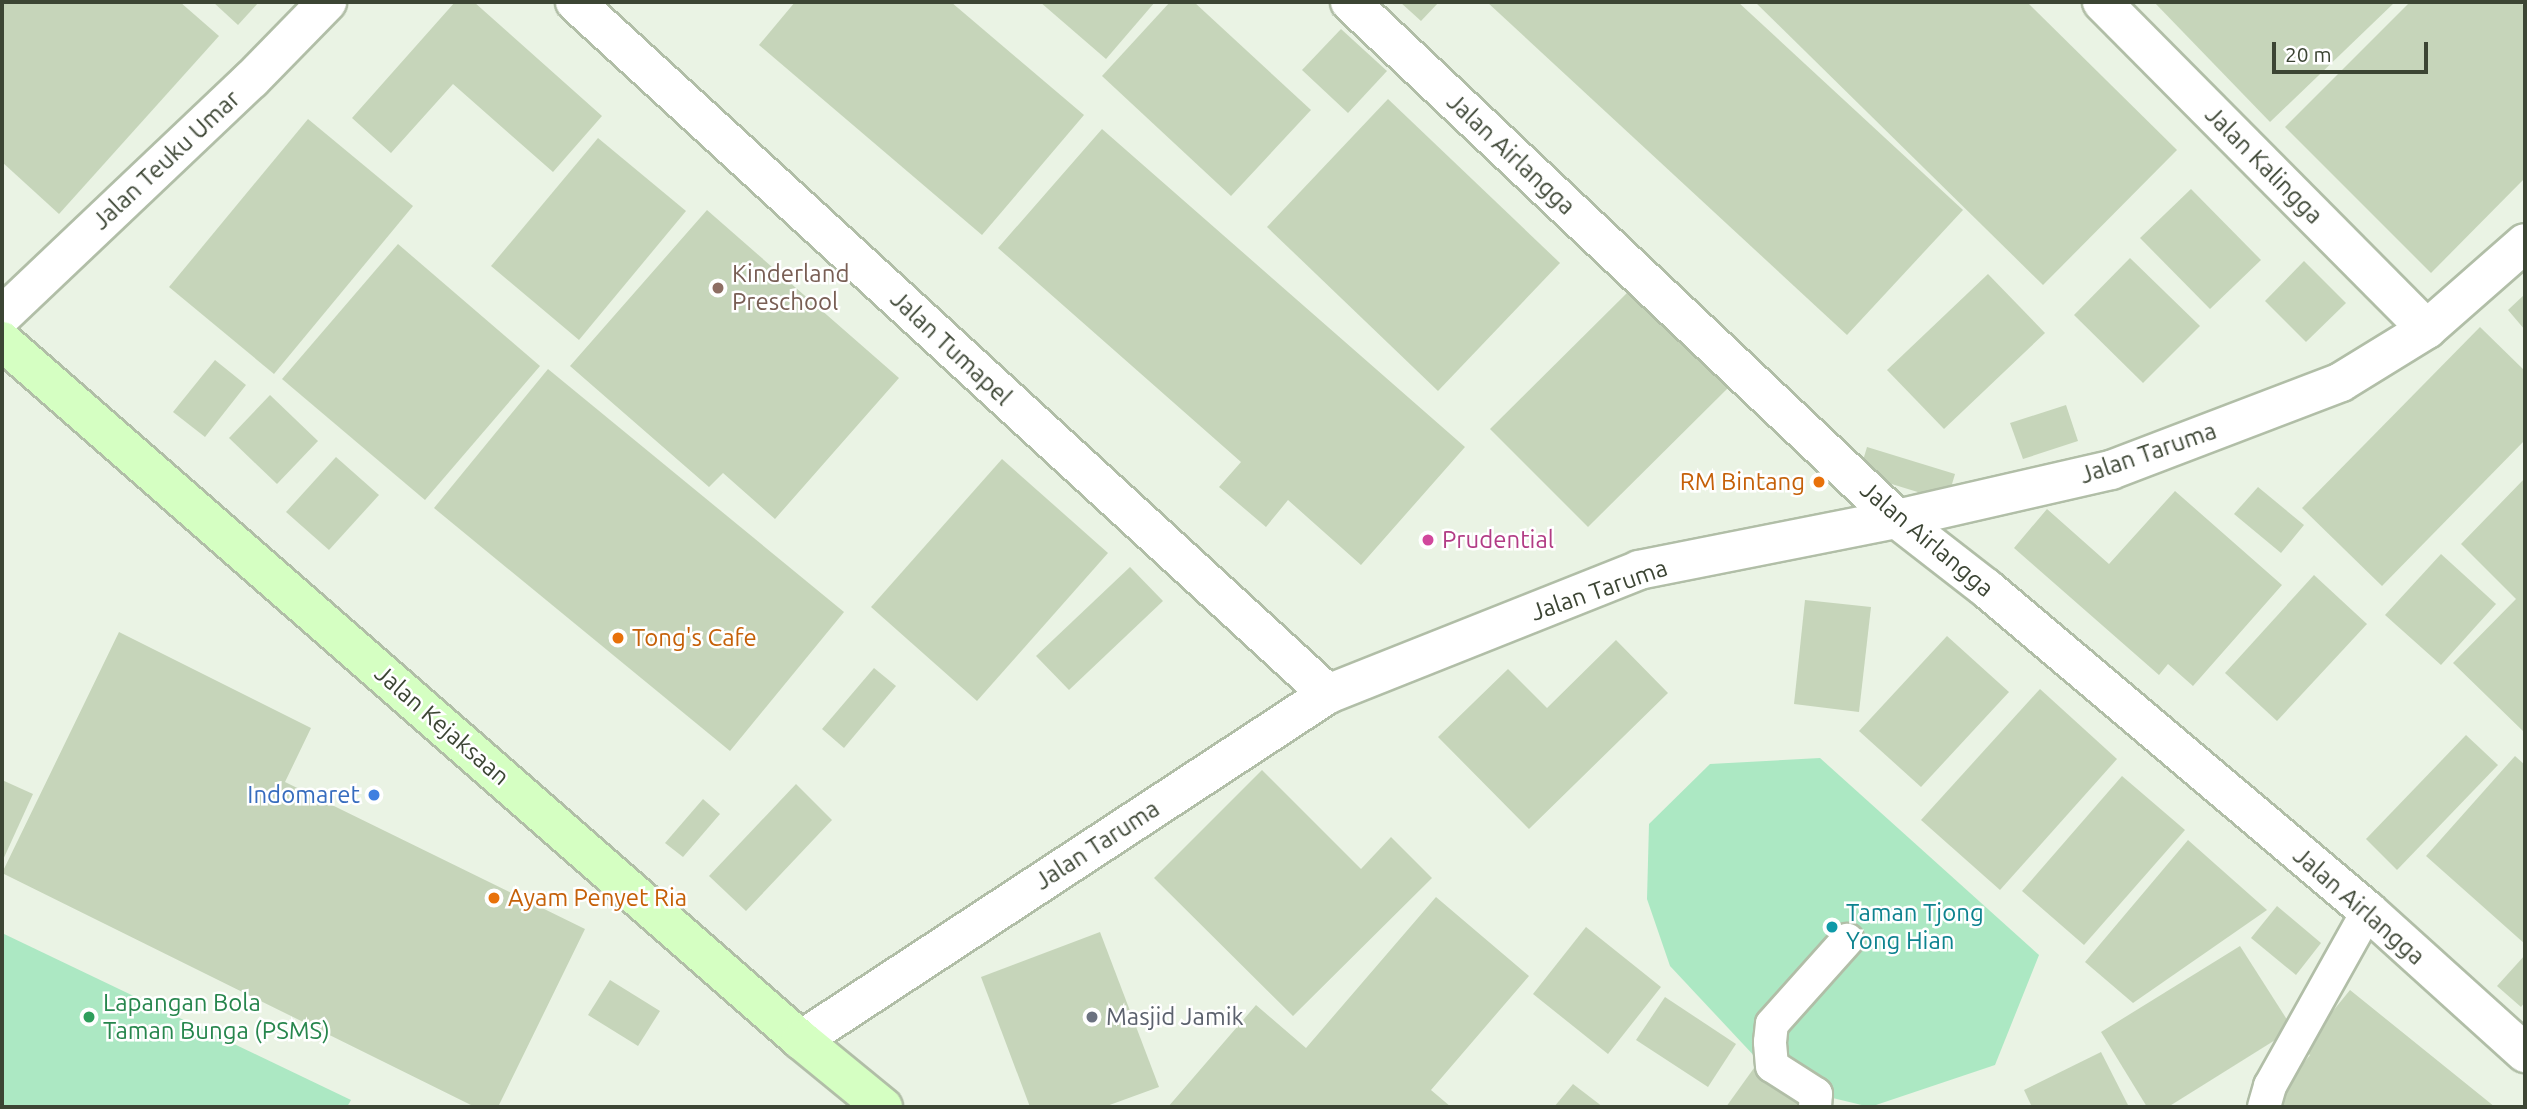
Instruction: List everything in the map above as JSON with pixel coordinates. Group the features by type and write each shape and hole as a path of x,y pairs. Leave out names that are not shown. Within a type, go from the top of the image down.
{"main road":[{"name":"Jalan Kejaksaan","path":"2,341 801,1040 883,1107"}],"street":[{"name":"Jalan Teuku Umar","path":"2,316 251,80 327,2"},
{"name":"Jalan Tumapel","path":"575,2 1328,694"},
{"name":"Jalan Airlangga","path":"1350,2 1897,519 1986,587 2368,911 2525,1053"},
{"name":"Jalan Kalingga","path":"2102,2 2427,329"},
{"name":"Jalan Taruma","path":"801,1040 1328,694 1639,570 1897,519 2111,470 2341,382 2427,329 2525,243"}],"lane":[{"path":"2264,1107 2270,1086 2368,911"},
{"path":"1815,1107 1816,1094 1772,1066 1769,1042 1772,1024 1847,940"}],"green space":[{"name":"Taman Tjong Yong Hian","path":"1820,758 2039,955 1995,1065 1870,1107 1816,1094 1758,1060 1670,966 1647,899 1649,824 1710,764"},
{"name":"Lapangan Bola Taman Bunga (PSMS)","path":"2,933 351,1100 347,1107 2,1107"}],"building":[{"path":"2,2 180,2 219,36 59,214 2,162"},
{"path":"213,2 259,2 238,25"},
{"path":"455,2 474,2 602,116 553,172 453,84 391,153 352,118"},
{"path":"795,2 951,2 1084,115 982,235 759,45"},
{"path":"1040,2 1155,2 1106,59"},
{"path":"1170,2 1194,2 1311,110 1231,196 1102,76"},
{"path":"1400,2 1439,2 1421,21"},
{"path":"1487,2 1738,2 1963,210 1847,335"},
{"path":"1755,2 2027,2 2177,150 2043,285"},
{"path":"2154,2 2395,2 2270,122"},
{"path":"2410,2 2520,2 2525,7 2525,178 2431,273 2285,127"},
{"path":"1341,29 1387,71 1348,113 1302,70"},
{"path":"1388,99 1560,263 1438,391 1267,227"},
{"path":"308,119 413,206 274,374 169,287"},
{"path":"1102,129 1465,447 1361,565 1288,500 1266,527 1219,487 1241,462 998,248"},
{"path":"598,138 686,211 579,340 491,266"},
{"path":"2191,189 2261,260 2210,309 2140,238"},
{"name":"Kinderland Preschool","path":"707,210 899,378 775,519 723,473 709,487 570,366"},
{"path":"398,244 540,366 425,500 282,379"},
{"path":"2130,258 2200,326 2143,383 2074,315"},
{"path":"2304,261 2346,303 2306,342 2265,301"},
{"path":"1988,274 2045,333 1944,429 1887,370"},
{"path":"1632,288 1730,386 1588,527 1490,429"},
{"path":"2525,294 2525,330 2508,310"},
{"path":"2480,327 2525,371 2525,440 2382,586 2302,508"},
{"path":"215,360 246,385 205,437 173,412"},
{"path":"548,369 844,612 730,751 434,508"},
{"path":"270,395 318,441 277,484 229,438"},
{"path":"2066,405 2078,441 2023,459 2010,423"},
{"path":"1867,447 1955,474 1947,501 1859,474"},
{"path":"336,457 379,495 329,550 286,512"},
{"path":"1002,459 1108,553 977,701 871,607"},
{"path":"2525,478 2525,733 2453,663 2516,599 2461,544"},
{"path":"2258,487 2304,525 2281,553 2234,514"},
{"path":"2175,491 2282,585 2193,686 2168,664 2159,675 2014,548 2047,509 2109,564"},
{"path":"2441,554 2496,604 2441,665 2385,615"},
{"path":"1130,567 1163,601 1069,690 1036,656"},
{"path":"2314,575 2367,624 2277,721 2225,673"},
{"path":"1805,600 1871,607 1859,712 1794,704"},
{"path":"119,632 311,728 285,782 585,929 498,1107 475,1107 2,873"},
{"path":"1947,636 2009,692 1921,787 1859,731"},
{"path":"1616,640 1668,693 1529,829 1438,737 1508,669 1547,708"},
{"path":"874,668 896,686 844,748 822,729"},
{"path":"2040,689 2117,759 2000,890 1921,820"},
{"path":"2466,735 2498,765 2397,870 2366,839"},
{"path":"2515,756 2525,765 2525,944 2426,856"},
{"path":"1262,770 1361,869 1391,837 1432,878 1293,1016 1154,878"},
{"path":"2122,776 2185,830 2084,945 2022,891"},
{"path":"2,780 33,794 2,862"},
{"path":"796,784 832,820 746,911 709,876"},
{"path":"703,799 720,814 683,857 665,843"},
{"path":"2188,840 2267,910 2133,1003 2085,962"},
{"path":"1436,897 1529,976 1431,1090 1451,1107 1168,1107 1256,1005 1306,1048"},
{"path":"2277,906 2321,943 2296,975 2251,938"},
{"path":"1586,927 1661,987 1608,1054 1533,994"},
{"path":"1100,932 1159,1087 1104,1107 1030,1107 981,977"},
{"path":"2240,946 2293,1029 2168,1107 2147,1107 2101,1032"},
{"path":"2525,955 2525,1002 2521,1007 2497,986"},
{"path":"610,980 660,1011 638,1046 588,1015"},
{"path":"2350,990 2495,1107 2283,1107 2273,1100 2310,1055 2302,1049"},
{"path":"1665,997 1736,1044 1708,1087 1636,1040"},
{"path":"2101,1052 2129,1107 2032,1107 2024,1090"},
{"path":"1754,1068 1809,1107 1726,1107"},
{"path":"1573,1084 1603,1107 1554,1107"}],"place":[{"name":"Kinderland Preschool","path":"718,288"},
{"name":"RM Bintang","path":"1819,482"},
{"name":"Prudential","path":"1428,540"},
{"name":"Tong's Cafe","path":"618,638"},
{"name":"Indomaret","path":"374,795"},
{"name":"Ayam Penyet Ria","path":"494,898"},
{"name":"Taman Tjong Yong Hian","path":"1832,927"},
{"name":"Lapangan Bola Taman Bunga (PSMS)","path":"89,1017"},
{"name":"Masjid Jamik","path":"1092,1017"}]}
